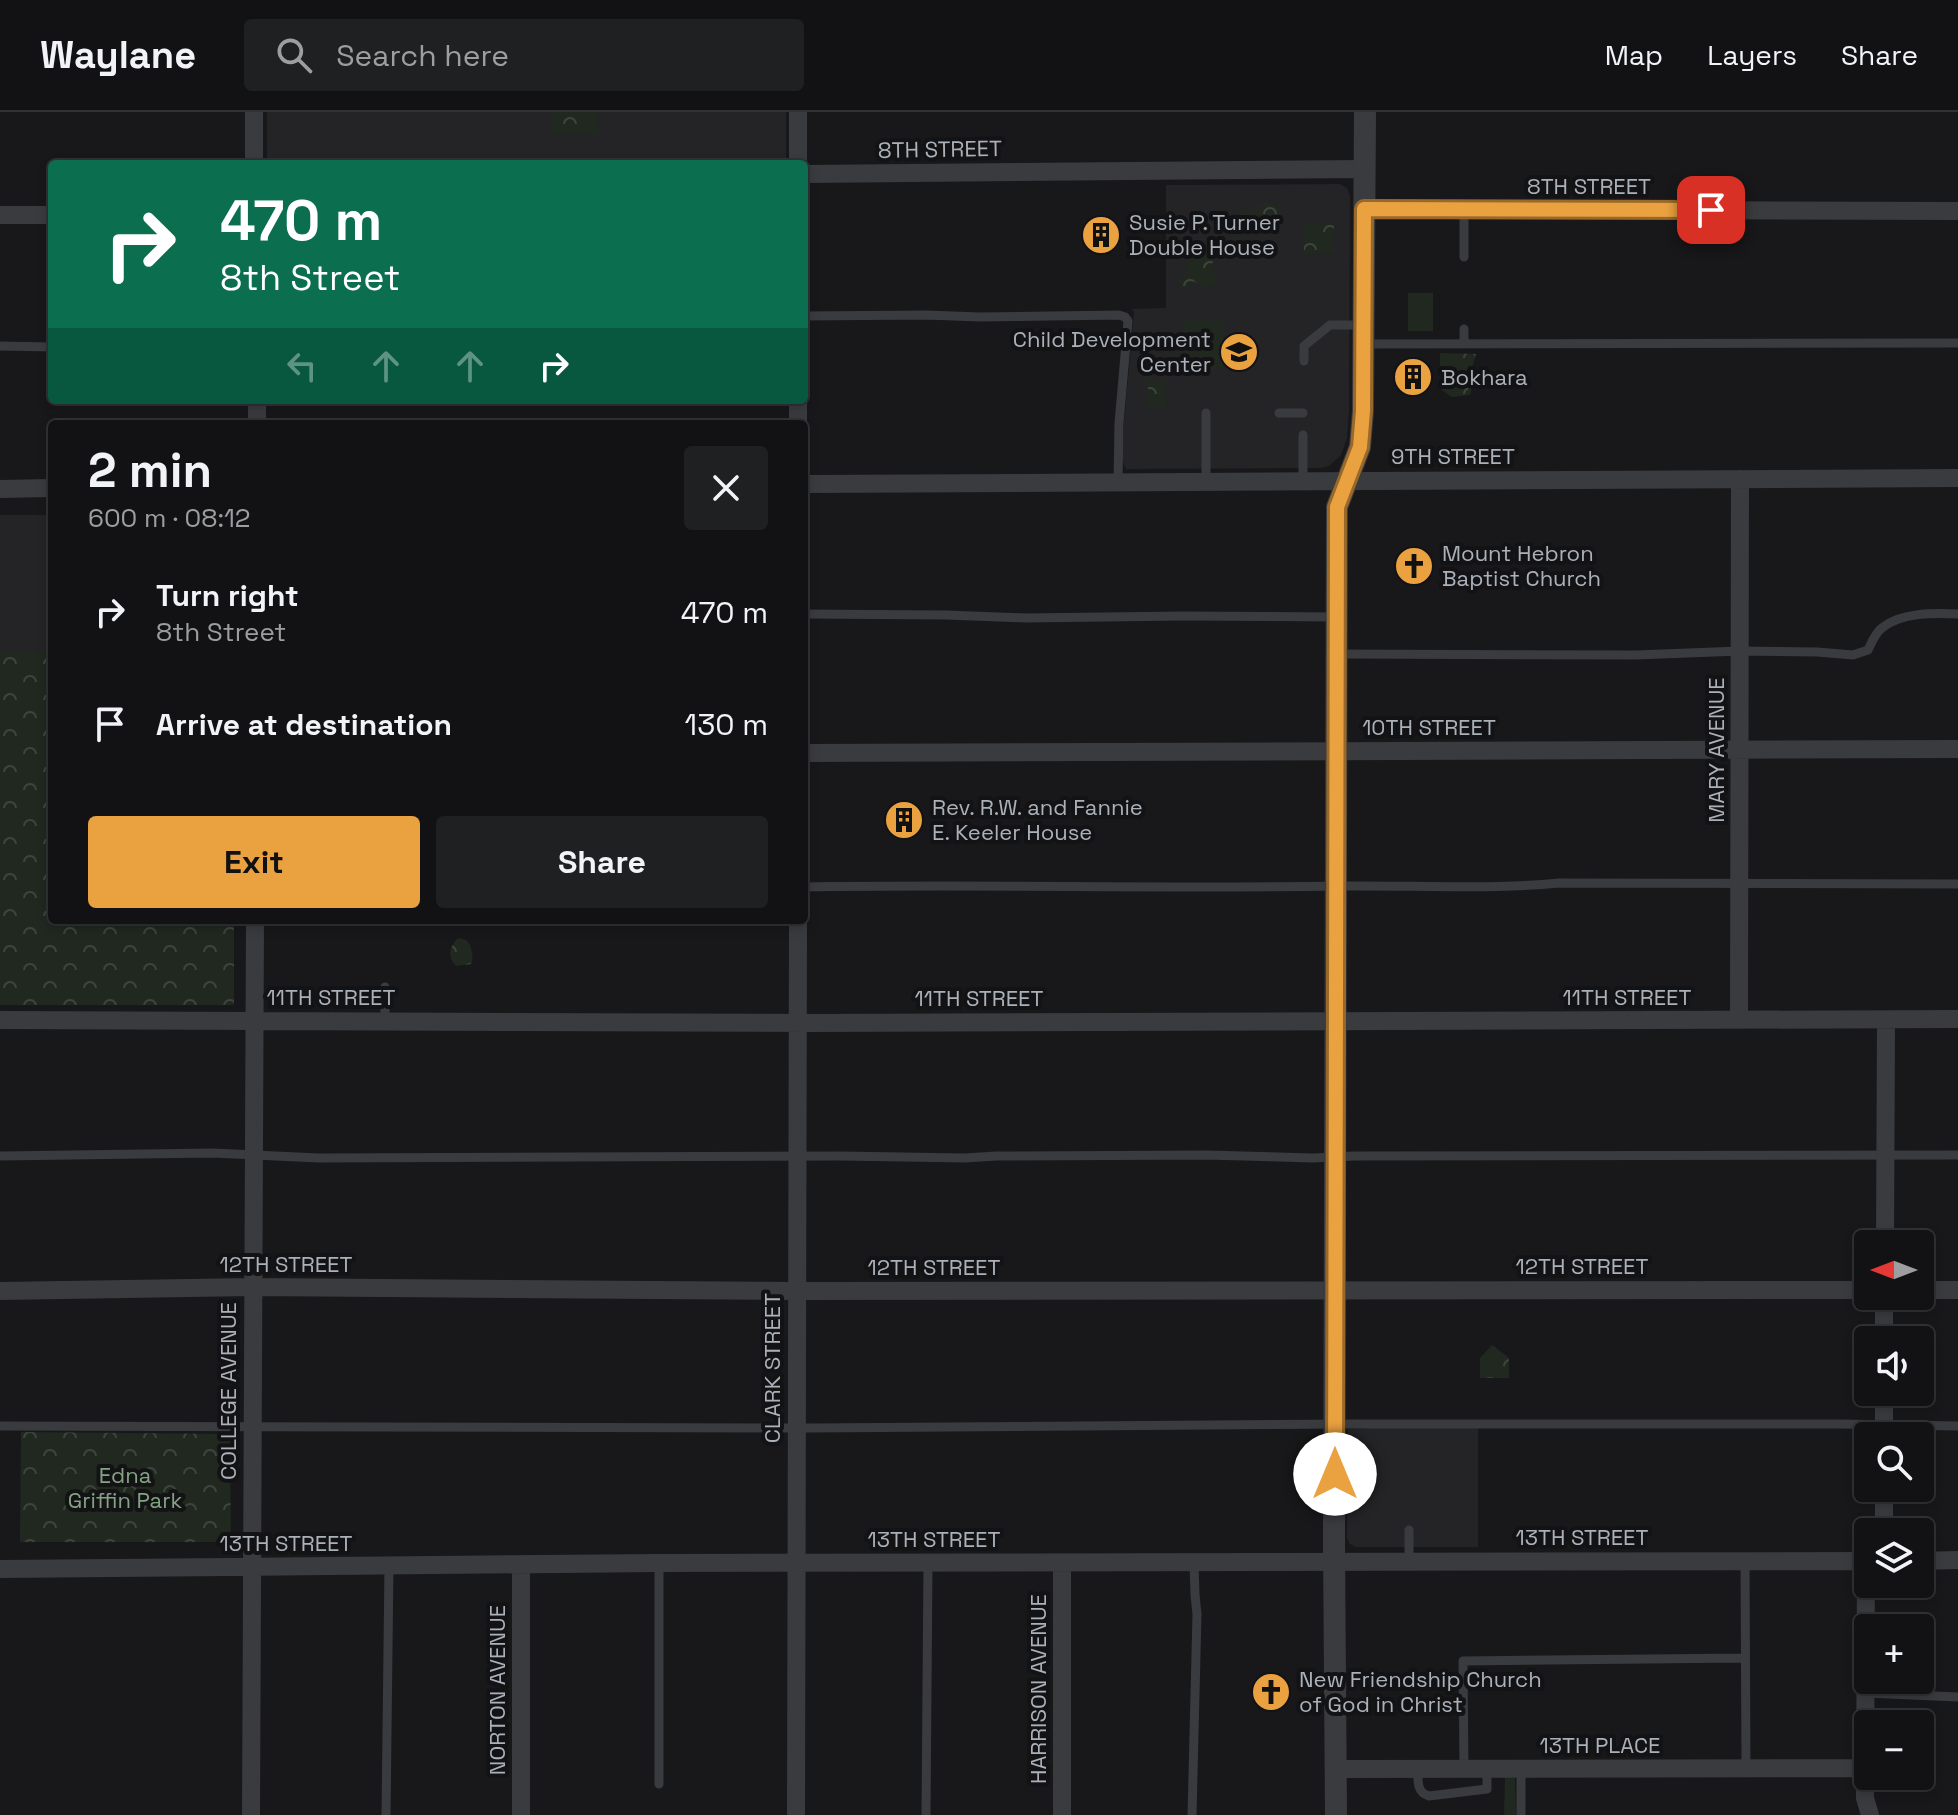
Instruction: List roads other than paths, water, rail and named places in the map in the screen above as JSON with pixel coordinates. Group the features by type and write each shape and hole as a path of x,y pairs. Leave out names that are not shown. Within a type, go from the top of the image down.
{"street":[{"path":"254,112 254,160"},
{"path":"798,112 798,160"},
{"path":"1336,1815 1337,507 1360,447 1363,411 1365,112"},
{"name":"8TH STREET","path":"808,174 1365,169"},
{"name":"8TH STREET","path":"1364,209 1958,211"},
{"path":"0,215 48,215"},
{"name":"9TH STREET","path":"808,484 1958,478"},
{"name":"MARY AVENUE","path":"1739,1020 1740,479"},
{"path":"0,489 48,488"},
{"name":"10TH STREET","path":"808,753 1958,749"},
{"name":"COLLEGE AVENUE","path":"251,1815 255,924"},
{"name":"CLARK STREET","path":"796,1815 798,924"},
{"name":"11TH STREET","path":"0,1020 797,1023 1958,1019"},
{"path":"1885,1230 1886,1020"},
{"name":"12TH STREET","path":"0,1291 252,1287 796,1291 1854,1290"},
{"path":"1934,1290 1958,1290"},
{"path":"1934,1561 1958,1560"},
{"name":"13TH STREET","path":"0,1569 659,1563 1854,1561"},
{"name":"HARRISON AVENUE","path":"1062,1563 1062,1815"},
{"name":"NORTON AVENUE","path":"521,1565 521,1815"},
{"name":"13TH PLACE","path":"1336,1769 1854,1768"},
{"path":"1865,1790 1870,1815"}],"lane":[{"path":"1464,209 1464,257"},
{"path":"808,316 1125,317 1128,321 1119,423 1118,482"},
{"path":"1304,361 1304,346 1330,325 1364,335 1464,344 1958,343"},
{"path":"1464,329 1464,344"},
{"path":"0,346 48,347"},
{"path":"1206,413 1206,482"},
{"path":"1279,413 1303,413"},
{"path":"1303,435 1303,481"},
{"path":"808,614 1027,618 1337,617"},
{"path":"1337,654 1636,655 1740,651 1853,655 1868,650 1876,633 1899,619 1928,614 1958,614"},
{"path":"808,887 1958,884"},
{"path":"385,987 385,1021"},
{"path":"0,1156 213,1153 319,1158 1958,1155"},
{"path":"0,1426 797,1428 1335,1425 1854,1430"},
{"path":"1934,1427 1958,1426"},
{"path":"1335,1498 1362,1498"},
{"path":"1409,1530 1409,1561"},
{"path":"1745,1561 1746,1768"},
{"path":"659,1563 659,1784"},
{"path":"926,1815 928,1563"},
{"path":"1192,1815 1197,1614 1194,1563"},
{"path":"386,1815 389,1566"},
{"path":"1464,1769 1463,1661 1745,1658"},
{"path":"1889,1694 1958,1697"},
{"path":"1418,1769 1419,1789 1429,1796 1487,1789 1487,1769"},
{"path":"1521,1769 1521,1815"}],"place":[{"name":"Susie P. Turner Double House","path":"1101,235"},
{"name":"Child Development Center","path":"1239,352"},
{"name":"Bokhara","path":"1413,377"},
{"name":"Mount Hebron Baptist Church","path":"1414,566"},
{"name":"Rev. R.W. and Fannie E. Keeler House","path":"904,820"},
{"name":"New Friendship Church of God in Christ","path":"1271,1692"}],"park label":[{"name":"Edna Griffin Park","path":"125,1488"}]}
